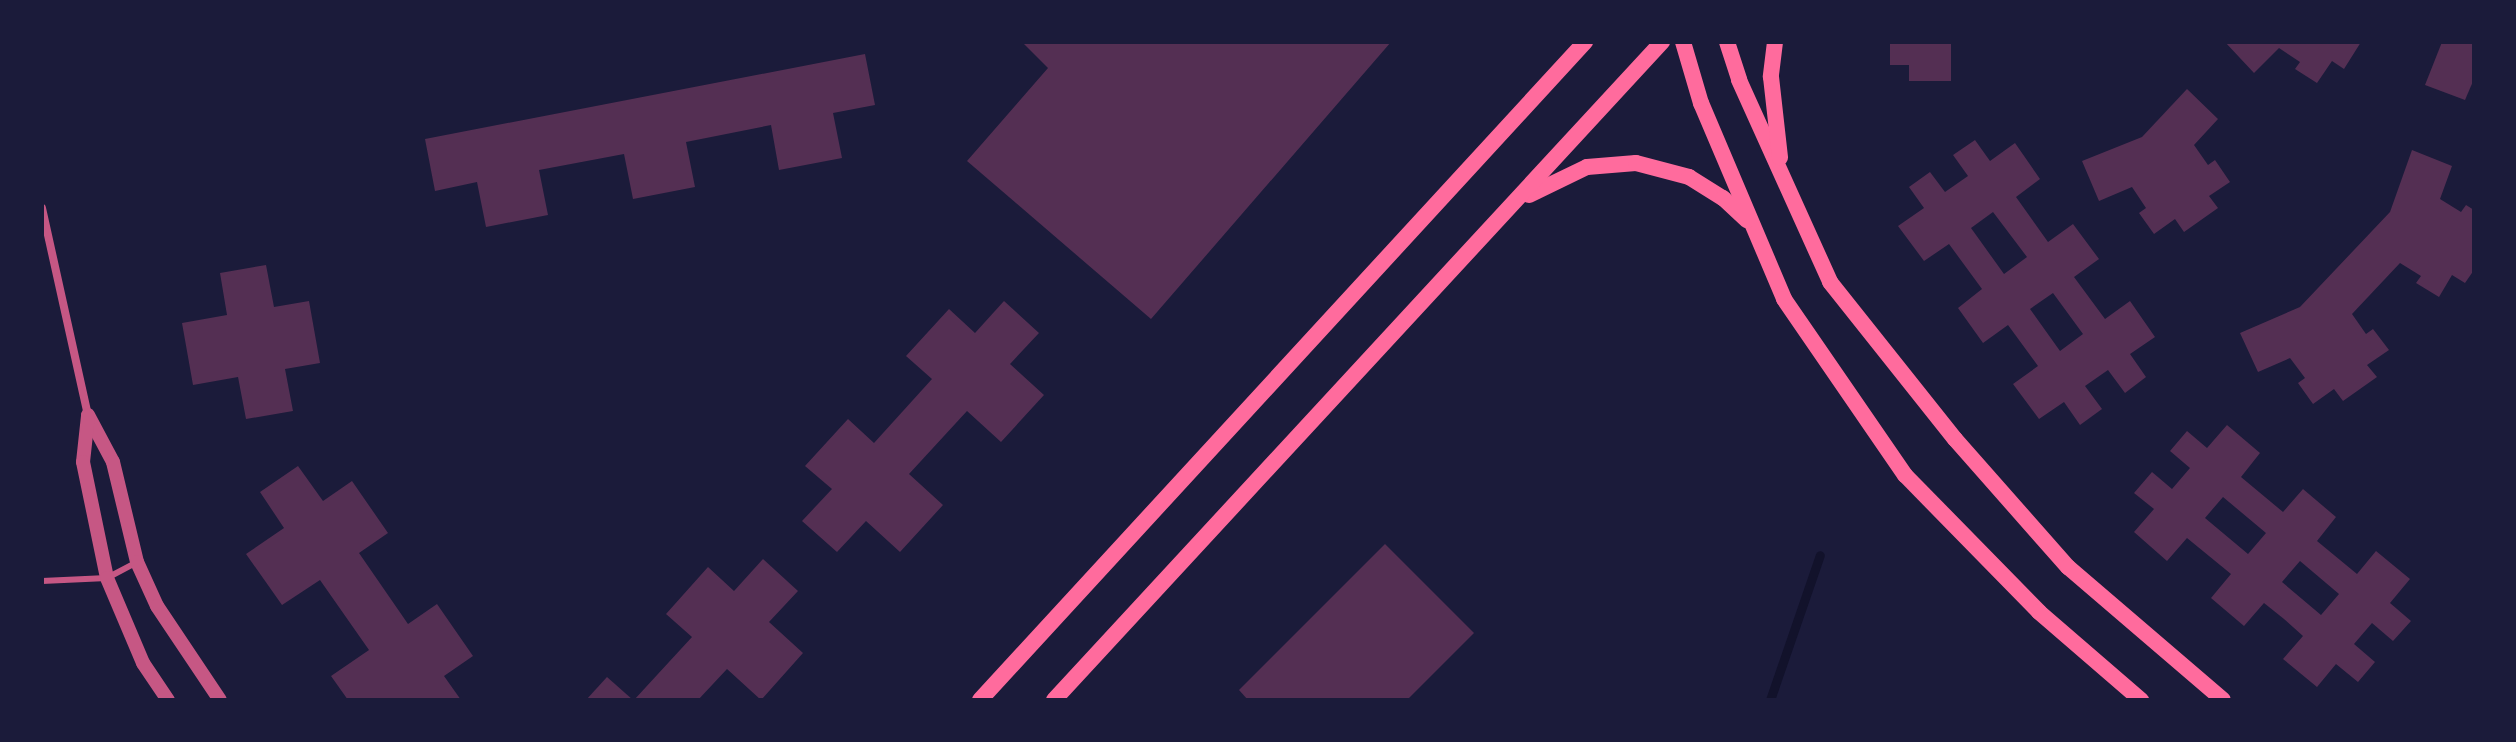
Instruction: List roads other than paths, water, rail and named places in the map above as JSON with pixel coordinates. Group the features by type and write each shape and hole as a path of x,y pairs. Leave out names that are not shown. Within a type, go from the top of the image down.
{"main road":[{"path":"980,700 1585,42"},
{"path":"1054,700 1662,42"},
{"path":"1683,42 1701,103 1784,299 1905,475 2039,612 2141,700"},
{"path":"1727,42 1830,282 1955,439 2068,567 2223,700"},
{"path":"1775,42 1771,77 1782,174"},
{"path":"1518,200 1587,167 1636,163 1689,177 1723,198 1753,227"}],"street":[{"path":"42,208 88,415 113,462 137,562 157,606 220,700"},
{"path":"88,415 83,462 107,578 143,663 168,700"}],"lane":[{"path":"42,581 107,578 137,562"}],"waterway":[{"path":"1770,700 1820,555"}]}
